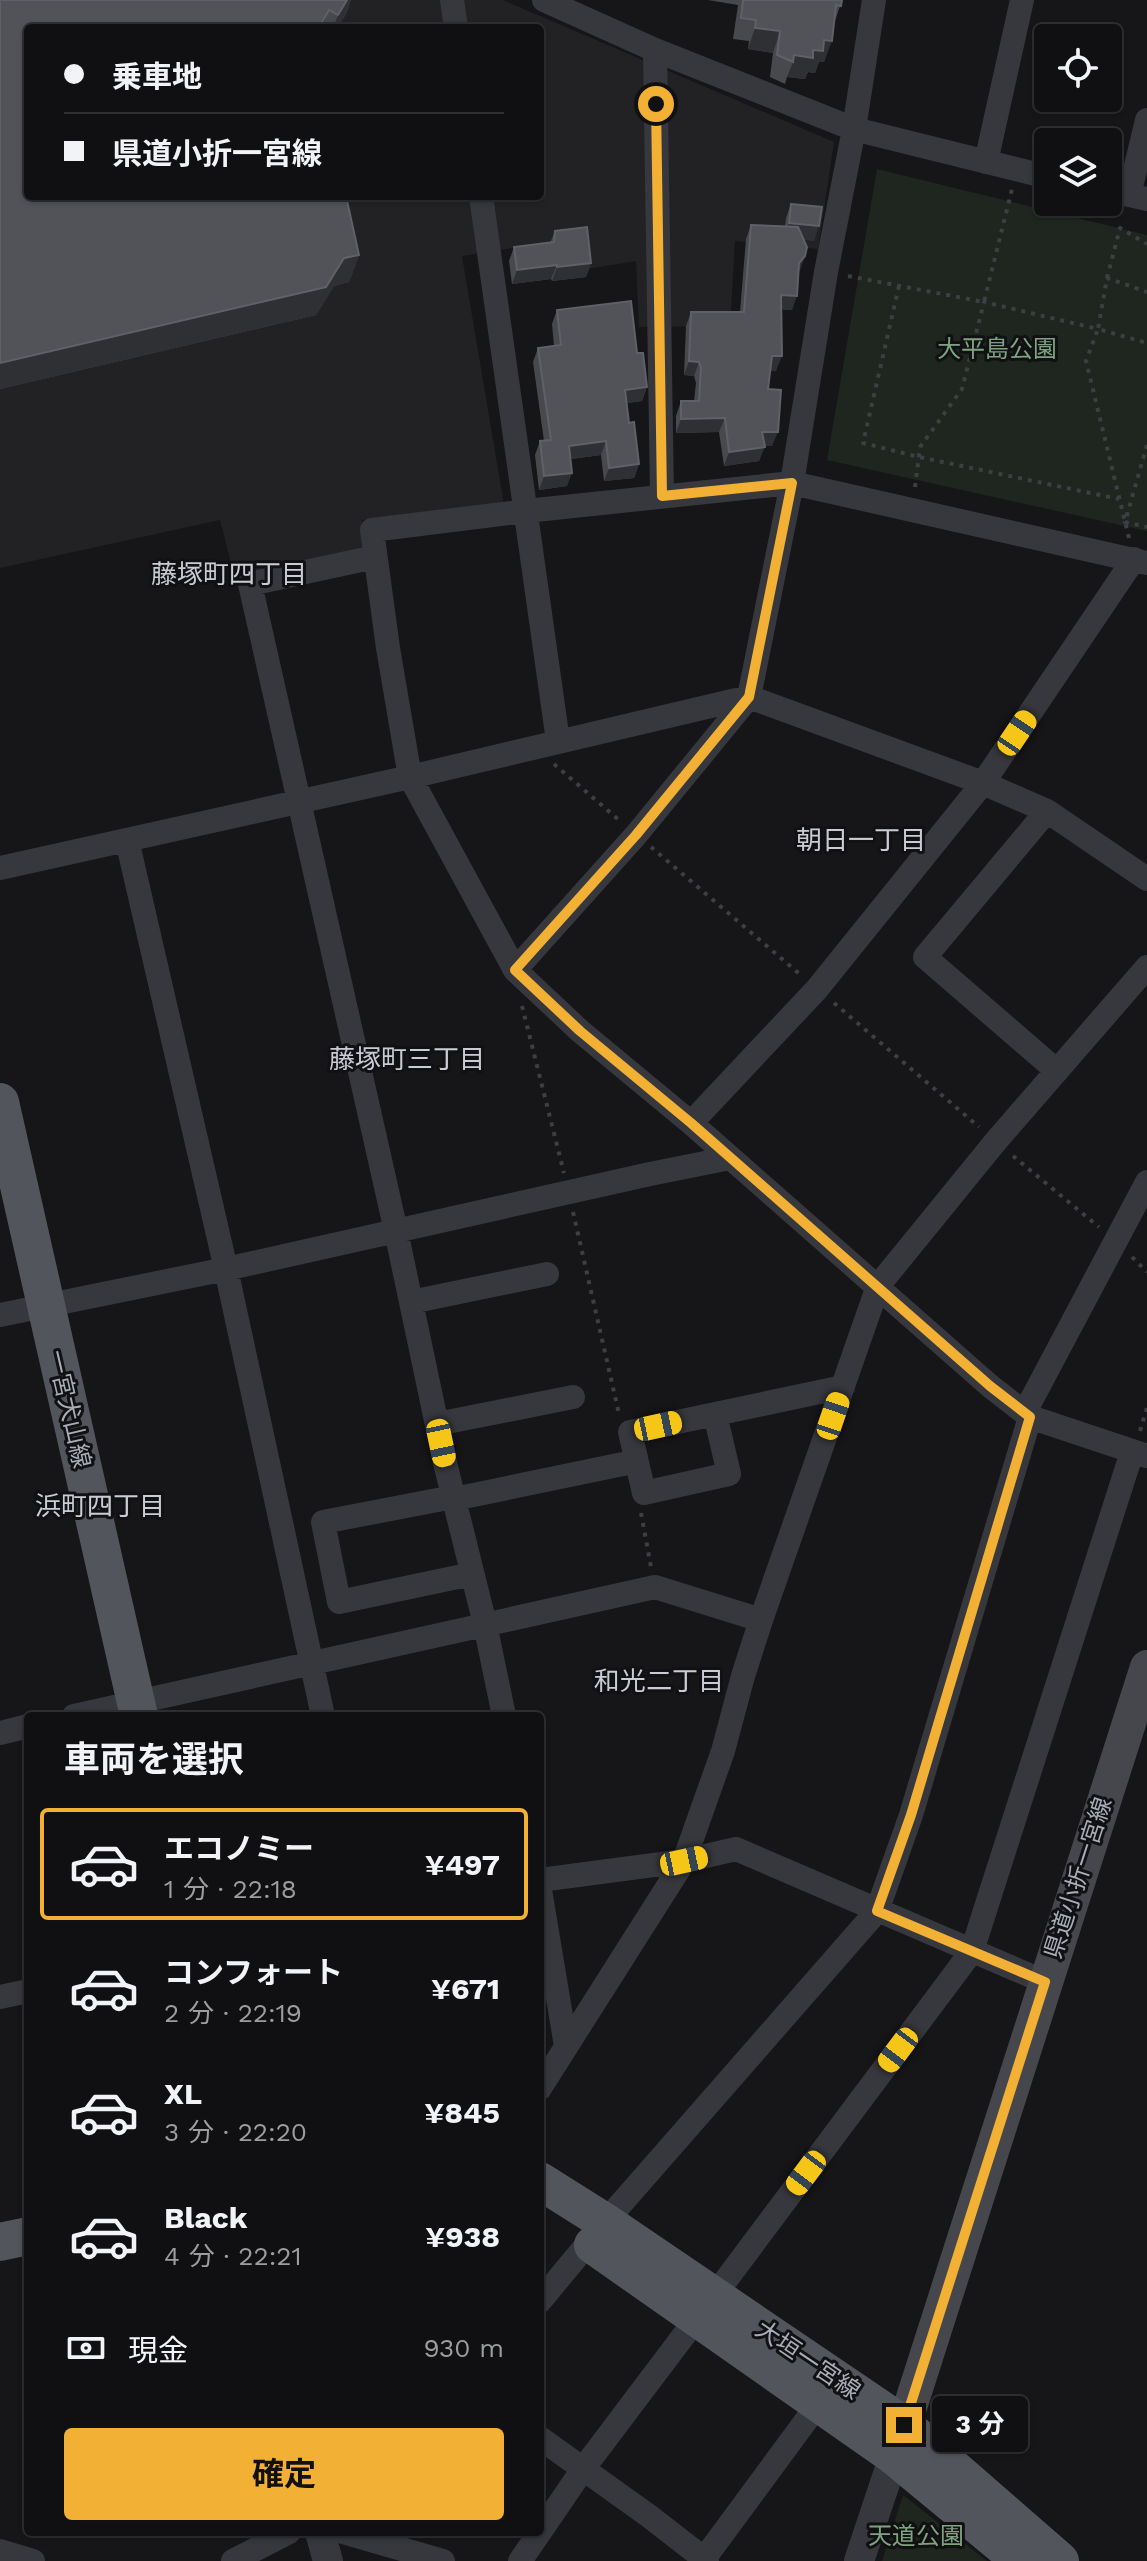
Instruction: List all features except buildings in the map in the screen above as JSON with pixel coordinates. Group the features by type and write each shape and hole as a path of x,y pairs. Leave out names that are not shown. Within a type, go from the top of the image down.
{"main road":[{"name":"一宮犬山線","path":"0,1102 138,1709"},
{"name":"県道小折一宮線","path":"899,2441 1147,1667"},
{"name":"大垣一宮線","path":"544,2185 597,2232 899,2441 1060,2561"},
{"name":"大垣一宮線","path":"544,2212 597,2232"},
{"path":"0,2242 24,2237"},
{"path":"0,2268 24,2263"},
{"name":"大垣一宮線","path":"706,2307 819,2403 899,2441 1021,2561"}],"street":[{"path":"452,0 455,24"},
{"path":"544,0 655,50 854,129 1034,174"},
{"path":"516,972 636,835 749,697 792,483 874,0"},
{"path":"986,162 1022,0"},
{"path":"655,50 662,496"},
{"path":"1128,195 1147,120"},
{"path":"482,200 558,741"},
{"path":"544,2526 583,2469 972,1951 1140,1454 1027,1414 990,1386 516,972 410,777 372,530 792,483 1141,561 983,783 817,989 691,1123"},
{"path":"375,557 250,584 503,1712"},
{"path":"0,868 410,777 749,697 983,783 1047,811 1147,879"},
{"path":"1047,811 925,957 1057,1071"},
{"path":"127,840 226,1269 322,1712"},
{"path":"544,2082 684,1861 723,1751 761,1620 878,1286 996,1141 1147,967"},
{"path":"0,1315 226,1269 730,1158"},
{"path":"544,2296 877,1911 911,1815 1027,1414 1147,1182"},
{"path":"411,1302 547,1274"},
{"path":"715,1414 843,1387"},
{"path":"437,1424 573,1397"},
{"path":"472,1574 339,1602 323,1522 623,1464"},
{"path":"111,1712 138,1709 314,1663 655,1587 761,1620"},
{"path":"0,1733 24,1727"},
{"path":"544,1879 684,1861 736,1849 1045,1982"},
{"path":"544,1914 566,2046"},
{"path":"0,1997 24,1992"},
{"path":"544,2441 704,2560 819,2403"},
{"path":"859,2561 899,2441"},
{"path":"233,2561 281,2536"},
{"path":"520,2561 537,2536"},
{"path":"329,2543 411,2541 443,2561"},
{"path":"0,2551 33,2561"}],"path":[{"path":"912,510 920,447 962,389 1017,170"},
{"path":"1141,561 1125,522 1086,361 1098,329 1120,228 1147,244"},
{"path":"826,272 984,302 1147,343"},
{"path":"1107,278 1147,292"},
{"path":"899,286 863,443 1119,499"},
{"path":"1125,522 1147,445"},
{"path":"1125,522 1147,527"},
{"path":"534,747 1115,1240 1147,1272"},
{"path":"516,972 619,1418"},
{"path":"641,1512 655,1587"}],"shaded area":[{"path":"0,0 503,0 834,142 818,249 735,241 730,326 639,327 636,261 587,269 580,237 462,256 504,505 362,520 367,550 235,579 220,520 0,568"}],"green space":[{"name":"大平島公園","path":"877,169 1034,207 1034,216 1069,216 1147,235 1147,531 827,460"},
{"name":"天道公園","path":"903,2495 987,2561 882,2561"}],"district":[{"name":"藤塚町四丁目","path":"229,574"},
{"name":"朝日一丁目","path":"861,840"},
{"name":"藤塚町三丁目","path":"407,1059"},
{"name":"浜町四丁目","path":"100,1506"},
{"name":"和光二丁目","path":"659,1681"}],"route":[{"path":"656,104 662,496 792,483 749,697 636,835 515,970 580,1031 691,1123 990,1386 1030,1417 911,1815 877,1911 1045,1982 904,2425"}]}
